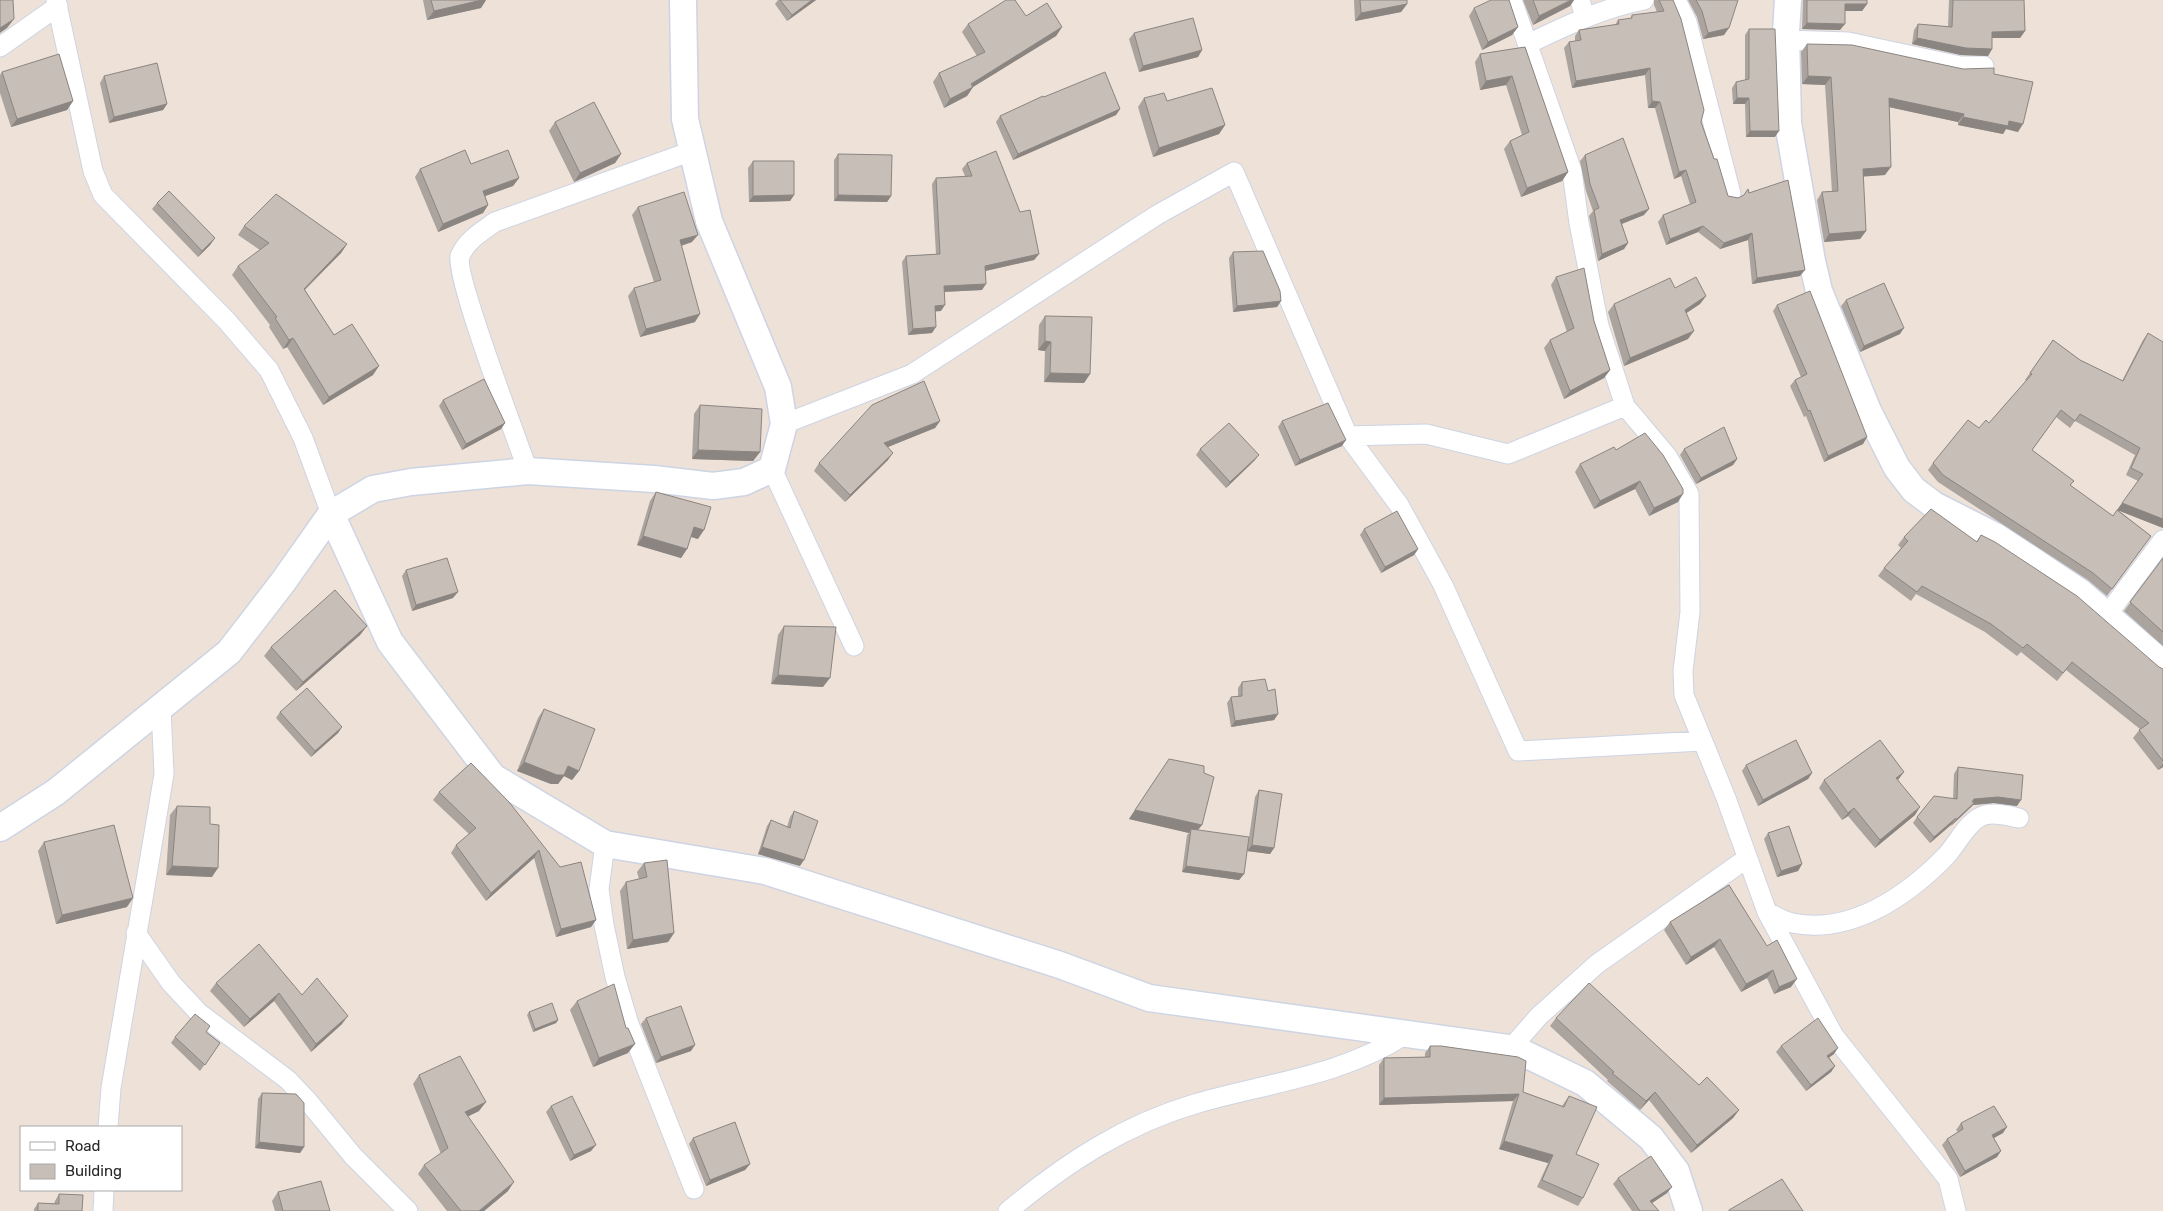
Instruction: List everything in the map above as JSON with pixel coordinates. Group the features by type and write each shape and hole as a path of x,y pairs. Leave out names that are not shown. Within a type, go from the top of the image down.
{"street":[{"path":"683,0 685,119 709,221 778,387 784,424 772,469 854,646"},
{"path":"1512,0 1572,171 1579,223 1599,326 1625,406 1667,456 1689,494 1690,612 1683,671 1684,695 1726,798 1746,859 1767,912 1834,1036 1948,1179 1956,1211"},
{"path":"1528,44 1583,9 1644,0"},
{"path":"1676,0 1687,22 1731,194"},
{"path":"1788,0 1786,40 1788,123 1819,291 1868,411 1897,468 1914,490 1934,505 1997,537 2080,592 2163,664"},
{"path":"0,47 57,3 93,171 103,196 226,320 269,370 303,438 331,514 390,642 493,777 605,844 765,870 1060,965 1149,998 1511,1048 1585,1083 1651,1138 1676,1172 1689,1211"},
{"path":"1786,40 1848,42 1960,66 1984,66"},
{"path":"528,471 465,290 459,258 470,239 495,222 692,151"},
{"path":"784,424 912,374 1157,216 1234,172 1348,436 1399,505 1439,577 1518,751 1702,741"},
{"path":"1348,436 1426,434 1508,454 1625,406"},
{"path":"0,828 56,792 230,652 331,514 373,489 411,482 528,471 654,479 713,486 744,482 772,469"},
{"path":"2107,615 2163,540"},
{"path":"108,1126 111,1088 164,774 161,707"},
{"path":"1767,912 1791,923 1821,925 1864,916 1899,898 1946,855 1968,828 1985,815 2003,815 2019,818"},
{"path":"605,844 599,889 615,977 629,1024 694,1189"},
{"path":"1511,1048 1539,1016 1597,964 1746,859"},
{"path":"136,933 171,983 194,1006 288,1080 353,1156 408,1211"},
{"path":"1008,1211 1070,1162 1140,1124 1197,1104 1344,1065 1384,1049 1406,1034"},
{"path":"103,1211 104,1191"}],"building":[{"path":"0,0 13,0 14,19 0,28"},
{"path":"431,0 482,0 434,11"},
{"path":"780,0 812,0 792,15"},
{"path":"1006,0 1015,0 1026,16 1047,3 1062,27 971,84 973,87 950,99 939,73 985,52 968,24"},
{"path":"1360,0 1407,0 1407,4 1361,13"},
{"path":"1491,0 1509,0 1518,27 1488,42 1474,8"},
{"path":"1533,0 1571,0 1539,16"},
{"path":"1659,0 1673,0 1681,19 1704,110 1701,122 1714,159 1717,159 1728,196 1738,198 1744,195 1748,189 1749,193 1788,180 1805,270 1757,278 1752,233 1724,243 1703,226 1670,239 1663,215 1696,202 1686,170 1679,172 1660,102 1652,101 1650,68 1576,81 1569,42 1581,40 1579,30 1619,24 1618,20 1632,18 1632,15 1664,11"},
{"path":"1696,0 1738,0 1729,28 1708,33 1702,11"},
{"path":"1807,0 1867,0 1867,4 1845,4 1845,24 1807,23"},
{"path":"1953,0 2024,0 2025,31 1992,32 1992,49 1966,48 1917,38 1918,24 1952,27"},
{"path":"1193,18 1202,50 1143,66 1134,33"},
{"path":"1749,29 1775,29 1779,131 1750,131 1749,98 1737,98 1736,82 1749,79"},
{"path":"1807,44 1852,45 1963,69 1994,68 1994,74 2033,82 2023,124 2009,121 2008,126 1963,117 1964,114 1889,98 1891,167 1863,169 1866,231 1829,234 1822,192 1838,191 1831,77 1808,76"},
{"path":"1525,47 1568,172 1527,188 1510,141 1529,132 1512,76 1486,81 1480,54"},
{"path":"59,54 73,101 17,119 2,72"},
{"path":"157,63 167,104 114,117 104,76"},
{"path":"1105,72 1120,109 1018,154 1000,116 1043,96"},
{"path":"1212,88 1225,125 1159,148 1144,98 1164,93 1167,101"},
{"path":"594,102 621,154 580,173 555,122"},
{"path":"1623,138 1649,209 1620,220 1628,243 1602,254 1594,210 1599,208 1590,184 1585,155"},
{"path":"465,150 471,164 508,150 519,178 483,191 488,205 443,224 420,169"},
{"path":"996,151 1020,212 1030,210 1039,254 985,266 986,284 944,286 945,305 935,306 936,327 913,329 906,256 940,254 936,178 972,176 967,163"},
{"path":"838,154 892,155 891,196 838,195"},
{"path":"753,161 794,161 794,195 753,196"},
{"path":"169,191 215,238 202,251 157,203"},
{"path":"684,192 698,235 680,240 700,314 646,329 634,288 661,280 638,207"},
{"path":"276,194 347,244 304,289 334,335 352,324 379,366 329,397 293,338 289,340 275,318 277,317 238,266 269,243 244,226"},
{"path":"1263,251 1280,291 1281,301 1237,306 1233,252"},
{"path":"1584,268 1594,321 1610,370 1570,391 1550,340 1574,328 1556,277"},
{"path":"1696,277 1706,296 1685,310 1694,331 1630,358 1614,304 1670,278 1675,288"},
{"path":"1884,283 1904,328 1864,346 1846,300"},
{"path":"1810,291 1867,437 1828,456 1810,410 1808,411 1795,380 1807,374 1777,305"},
{"path":"1045,316 1092,317 1090,374 1050,373 1051,342 1045,341"},
{"path":"2148,333 2163,342 2163,519 2122,503 2143,474 2131,468 2140,448 2080,414 2075,421 2061,410 2032,450 2074,481 2070,485 2113,516 2117,510 2151,536 2112,589 2093,573 1943,475 1933,463 1968,420 1979,428 1986,420 1989,423 2032,374 2030,373 2053,340 2080,360 2123,381"},
{"path":"484,379 505,423 466,444 443,400"},
{"path":"924,381 940,421 884,443 893,453 850,495 819,463 872,405"},
{"path":"1328,403 1346,440 1300,460 1282,421"},
{"path":"700,405 762,409 760,452 698,450"},
{"path":"1229,423 1259,455 1230,482 1200,449"},
{"path":"1724,427 1737,459 1701,478 1684,449"},
{"path":"1645,433 1663,455 1683,489 1683,494 1654,508 1640,481 1600,501 1580,464 1614,447 1616,450"},
{"path":"656,492 711,507 704,530 694,527 687,549 643,536"},
{"path":"1931,509 1977,542 1981,535 1995,542 2077,596 2163,669 2163,761 2139,730 2149,723 2072,662 2063,673 2027,644 2023,648 1991,624 1922,586 1917,592 1884,568 1908,541 1904,537"},
{"path":"1397,511 1418,549 1385,567 1364,529"},
{"path":"447,558 458,592 416,605 406,570"},
{"path":"2163,558 2163,632 2130,602"},
{"path":"335,590 367,626 303,682 271,647"},
{"path":"784,626 836,627 830,678 778,675"},
{"path":"1265,679 1268,691 1275,689 1278,714 1235,721 1231,697 1242,696 1242,682"},
{"path":"307,688 342,727 315,751 280,712"},
{"path":"544,709 595,729 579,771 568,766 564,775 557,775 524,762"},
{"path":"1796,740 1812,773 1763,800 1746,765"},
{"path":"1880,740 1904,772 1896,778 1920,807 1880,840 1854,808 1848,813 1824,780"},
{"path":"1169,759 1204,766 1204,773 1214,777 1202,825 1135,810"},
{"path":"471,763 509,802 560,867 581,862 596,920 561,929 539,850 491,893 456,845 476,828 439,792"},
{"path":"1958,767 2023,775 2021,800 1998,797 1974,799 1972,802 1975,802 1934,837 1917,817 1934,796 1957,799"},
{"path":"1259,790 1282,794 1274,848 1252,845"},
{"path":"177,806 210,807 210,824 219,825 218,868 172,866"},
{"path":"794,811 818,821 804,860 762,847 771,820 790,828"},
{"path":"114,825 133,898 62,915 44,842"},
{"path":"1789,826 1802,864 1781,871 1768,833"},
{"path":"1191,829 1249,837 1244,874 1186,866"},
{"path":"667,860 674,933 633,940 626,882 647,877 644,863"},
{"path":"1729,885 1767,946 1777,940 1797,979 1779,987 1773,970 1746,984 1720,939 1691,957 1670,922"},
{"path":"259,944 302,995 317,978 348,1016 316,1044 279,993 250,1019 216,983"},
{"path":"1589,983 1699,1085 1707,1077 1739,1110 1697,1145 1655,1092 1646,1101 1612,1073 1614,1072 1556,1018"},
{"path":"614,984 626,1028 628,1028 635,1044 599,1058 577,1001"},
{"path":"552,1003 558,1020 535,1029 529,1012"},
{"path":"681,1006 695,1045 661,1057 646,1018"},
{"path":"195,1014 210,1026 206,1032 220,1043 205,1065 175,1037"},
{"path":"1818,1018 1838,1048 1827,1056 1835,1066 1811,1085 1781,1046"},
{"path":"1430,1046 1518,1057 1526,1061 1523,1092 1564,1107 1569,1096 1597,1107 1576,1154 1599,1164 1583,1198 1542,1180 1553,1155 1504,1141 1519,1094 1384,1098 1384,1058 1430,1057"},
{"path":"460,1056 486,1102 465,1112 514,1182 479,1211 461,1211 424,1165 448,1148 419,1075"},
{"path":"262,1093 296,1094 304,1103 304,1147 259,1142"},
{"path":"572,1096 596,1145 574,1155 551,1106"},
{"path":"1994,1106 2007,1127 1992,1135 2001,1151 1965,1171 1947,1139 1963,1129 1961,1123"},
{"path":"735,1122 750,1164 710,1180 693,1138"},
{"path":"1651,1156 1672,1187 1650,1201 1659,1211 1640,1211 1618,1178"},
{"path":"1782,1179 1803,1211 1729,1211 1729,1210"},
{"path":"321,1181 330,1211 283,1211 278,1192"},
{"path":"59,1194 83,1195 82,1211 38,1211 38,1203 59,1204"}]}
